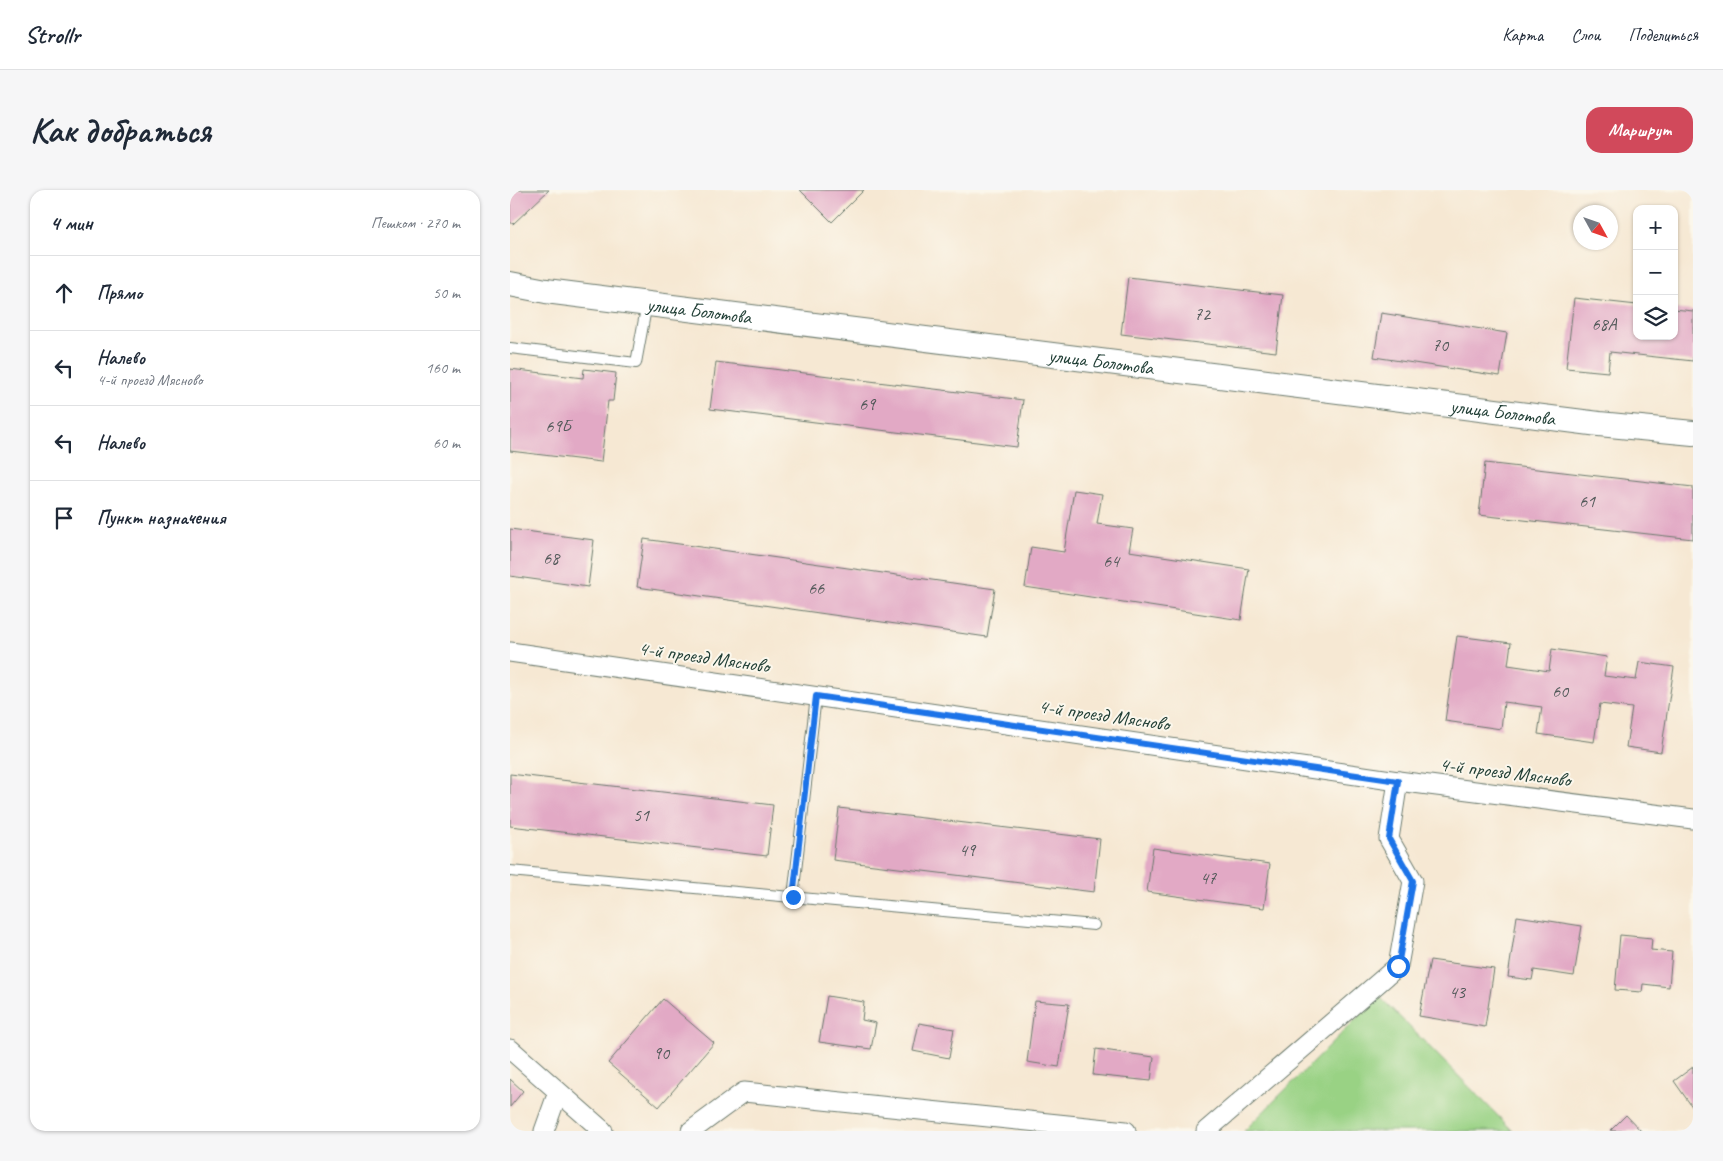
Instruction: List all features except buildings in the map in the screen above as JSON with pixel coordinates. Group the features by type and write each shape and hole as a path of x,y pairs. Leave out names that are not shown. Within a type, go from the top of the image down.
{"street":[{"name":"улица Болотова","path":"510,284 647,304 1599,424 1693,433"},
{"name":"4-й проезд Мясново","path":"510,652 1398,781 1693,819"},
{"path":"1206,1131 1398,966 1413,881 1389,839 1398,781"},
{"path":"510,1049 603,1131"},
{"path":"544,1131 558,1092"},
{"path":"691,1131 744,1092 1126,1131"}],"lane":[{"path":"510,348 636,363 647,304"},
{"path":"793,897 816,696"},
{"path":"510,870 1094,925"}],"green space":[{"path":"1379,996 1513,1131 1244,1131"}],"route":[{"path":"793,897 816,696 1398,781 1389,839 1413,881 1398,966"}]}
